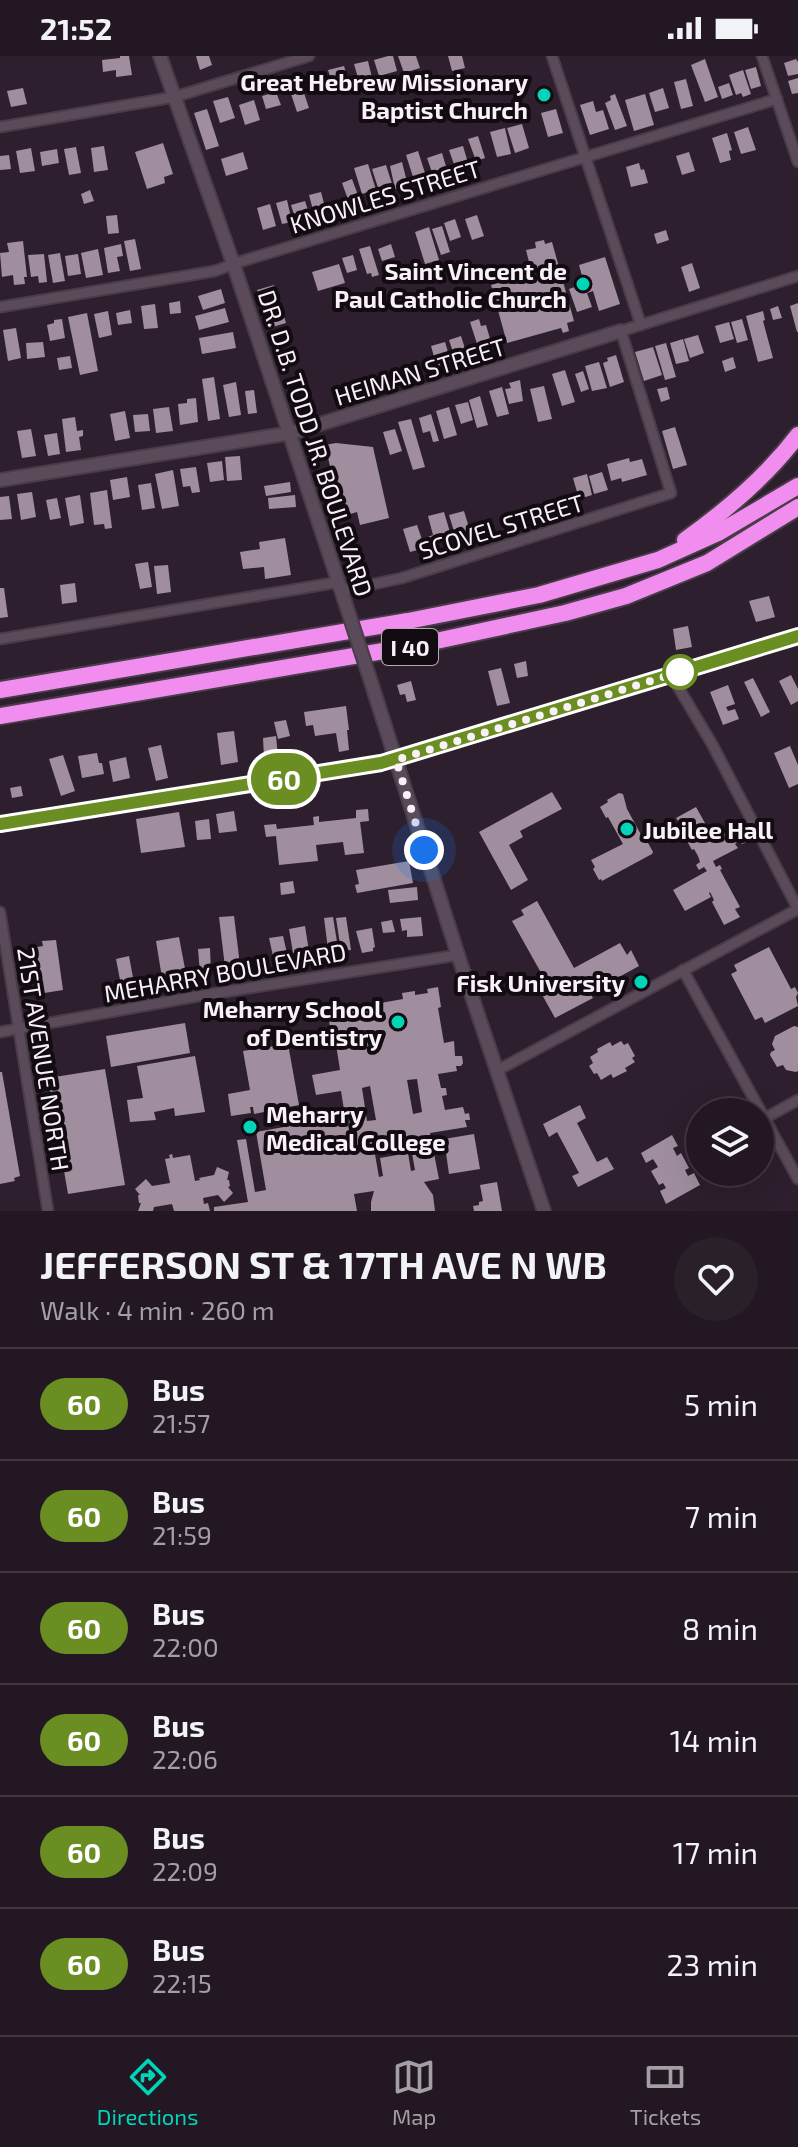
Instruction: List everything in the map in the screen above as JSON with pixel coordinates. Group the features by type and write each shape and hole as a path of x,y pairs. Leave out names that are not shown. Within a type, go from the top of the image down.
{"highway":[{"name":"I 40","path":"0,690 408,621 539,595 658,560 723,513 781,457 798,435"},
{"path":"658,560 718,533 798,486"},
{"name":"I 40","path":"0,716 413,646 565,613 626,596 707,563 798,507"}],"main road":[{"name":"DR. D.B. TODD JR. BOULEVARD","path":"160,56 291,433 458,955 544,1211"},
{"name":"HEIMAN STREET","path":"0,480 291,433 621,331"},
{"path":"0,824 396,760 798,636"}],"street":[{"path":"0,127 174,97 309,56"},
{"path":"552,56 641,325"},
{"path":"762,56 798,162"},
{"name":"KNOWLES STREET","path":"0,307 215,271 777,99"},
{"name":"HEIMAN STREET","path":"621,331 798,276"},
{"name":"SCOVEL STREET","path":"0,639 416,574 671,493 621,331"},
{"path":"498,1070 798,909 712,744 671,675"},
{"name":"21ST AVENUE NORTH","path":"0,912 46,1211"},
{"name":"MEHARRY BOULEVARD","path":"0,1032 198,996 458,955"},
{"path":"683,970 754,1098"},
{"path":"774,1113 798,1100"},
{"path":"774,1135 798,1179"}],"building":[{"path":"129,56 132,75 116,77 116,70 103,72 102,60"},
{"path":"196,56 209,56 212,65 200,70"},
{"path":"393,56 397,71 379,76 374,60"},
{"path":"398,56 416,56 420,68 404,73"},
{"path":"448,56 462,56 465,68 452,71"},
{"path":"705,59 718,97 705,102 691,65"},
{"path":"796,59 798,74 788,76 784,63"},
{"path":"368,61 373,82 360,85 354,64"},
{"path":"344,66 350,86 335,91 328,70"},
{"path":"756,67 761,86 751,89 745,70"},
{"path":"743,70 751,94 743,97 741,93 736,95 729,75"},
{"path":"798,78 798,93 792,94 788,81"},
{"path":"686,79 693,106 681,109 674,82"},
{"path":"729,83 733,95 722,99 718,87"},
{"path":"302,87 309,108 297,112 290,91"},
{"path":"23,88 27,104 11,107 7,91"},
{"path":"663,88 669,108 655,112 649,93"},
{"path":"276,92 281,105 266,109 262,96"},
{"path":"615,94 627,126 615,130 605,103"},
{"path":"645,94 654,125 634,131 625,100"},
{"path":"228,97 235,118 220,123 213,101"},
{"path":"254,100 260,120 245,125 239,105"},
{"path":"593,101 596,112 603,110 609,129 590,135 580,105"},
{"path":"207,109 219,146 206,150 194,113"},
{"path":"556,109 563,133 548,137 541,113"},
{"path":"522,124 529,148 515,153 507,128"},
{"path":"748,127 756,150 741,154 734,132"},
{"path":"505,128 511,154 497,157 490,132"},
{"path":"727,133 732,150 729,151 731,160 720,163 712,138"},
{"path":"478,136 485,158 476,161 468,139"},
{"path":"163,143 173,174 164,177 165,183 147,189 135,152"},
{"path":"104,146 108,170 94,172 91,148"},
{"path":"463,146 469,166 456,170 449,150"},
{"path":"76,147 81,173 69,175 64,149"},
{"path":"31,148 35,171 20,173 16,151"},
{"path":"57,149 59,163 42,166 40,152"},
{"path":"418,151 425,173 413,177 406,155"},
{"path":"243,152 248,169 226,176 221,159"},
{"path":"689,152 695,171 682,175 676,156"},
{"path":"442,153 448,173 434,178 427,158"},
{"path":"9,155 11,169 0,170 0,156"},
{"path":"402,162 408,186 395,189 390,166"},
{"path":"639,163 648,183 631,187 626,167"},
{"path":"368,164 377,193 369,195 368,192 362,194 354,168"},
{"path":"386,165 394,190 380,194 372,169"},
{"path":"352,179 359,198 349,202 342,183"},
{"path":"90,190 94,201 84,204 81,194"},
{"path":"321,192 325,207 313,210 309,195"},
{"path":"287,200 292,222 282,224 276,203"},
{"path":"305,201 310,216 296,221 291,205"},
{"path":"270,204 276,226 263,230 257,208"},
{"path":"117,215 119,233 108,234 106,216"},
{"path":"477,215 484,236 472,240 465,219"},
{"path":"455,219 461,237 450,241 444,223"},
{"path":"442,226 450,252 441,255 432,229"},
{"path":"429,227 439,260 425,264 415,232"},
{"path":"666,230 669,240 657,244 654,234"},
{"path":"135,239 141,269 130,271 124,241"},
{"path":"544,240 545,244 552,242 574,321 567,323 569,331 563,333 561,328 507,343 491,285 532,274 526,250 536,248 535,242"},
{"path":"23,241 27,277 24,277 25,284 14,285 13,275 2,277 0,253 9,252 7,243"},
{"path":"121,244 123,256 117,257 120,271 108,273 104,248"},
{"path":"391,244 395,257 382,261 378,249"},
{"path":"370,246 379,275 372,277 371,273 367,274 359,249"},
{"path":"98,249 103,275 86,278 81,253"},
{"path":"60,253 65,281 53,283 48,255"},
{"path":"44,254 47,282 39,283 38,276 31,277 28,255"},
{"path":"78,254 81,274 68,276 65,256"},
{"path":"353,255 357,270 347,273 342,258"},
{"path":"605,257 620,304 599,311 593,291 587,293 592,307 577,312 569,289 580,285 578,278 582,276 579,265"},
{"path":"692,263 700,288 689,292 681,267"},
{"path":"339,264 345,283 318,291 312,272"},
{"path":"274,285 286,323 269,328 257,290"},
{"path":"221,289 225,303 203,310 198,296"},
{"path":"180,301 181,313 170,314 169,303"},
{"path":"798,303 798,332 797,332 790,306"},
{"path":"155,304 158,328 144,329 141,306"},
{"path":"778,306 782,318 773,320 770,309"},
{"path":"225,308 229,322 199,330 195,316"},
{"path":"130,310 132,323 118,325 116,313"},
{"path":"108,311 112,335 99,338 94,314"},
{"path":"763,311 773,358 758,362 746,316"},
{"path":"87,313 98,371 80,375 68,317"},
{"path":"62,319 65,338 50,341 47,325"},
{"path":"479,319 481,326 486,325 493,349 480,353 470,322"},
{"path":"742,319 748,340 737,343 731,322"},
{"path":"729,322 734,339 720,343 715,326"},
{"path":"16,328 21,358 8,361 3,330"},
{"path":"233,332 236,348 202,354 199,338"},
{"path":"698,335 704,353 690,358 684,339"},
{"path":"461,336 468,358 456,361 449,340"},
{"path":"683,339 689,361 676,364 670,343"},
{"path":"43,342 45,357 27,359 26,343"},
{"path":"445,342 451,362 437,367 431,346"},
{"path":"666,343 676,377 665,380 655,346"},
{"path":"653,347 662,375 644,381 635,352"},
{"path":"616,355 624,382 610,387 603,363"},
{"path":"70,356 72,368 59,370 57,358"},
{"path":"733,357 736,368 725,372 722,361"},
{"path":"599,362 607,388 592,391 585,366"},
{"path":"565,370 575,402 562,406 552,374"},
{"path":"583,371 589,389 581,392 575,374"},
{"path":"214,377 220,419 208,421 202,379"},
{"path":"520,380 523,401 509,404 505,389 511,388 509,383"},
{"path":"236,382 241,415 229,417 223,385"},
{"path":"544,386 552,419 538,422 530,389"},
{"path":"502,387 509,414 497,417 489,391"},
{"path":"667,387 670,399 661,402 657,389"},
{"path":"254,390 257,413 248,414 245,391"},
{"path":"480,396 488,425 477,428 469,400"},
{"path":"196,398 198,422 180,425 178,404"},
{"path":"468,402 473,420 461,424 455,405"},
{"path":"169,407 173,431 156,433 153,409"},
{"path":"449,407 457,435 444,439 436,411"},
{"path":"125,411 130,438 115,441 110,414"},
{"path":"148,414 150,431 135,432 133,415"},
{"path":"431,414 439,441 433,442 430,431 423,433 419,418"},
{"path":"75,417 77,431 83,430 83,436 79,437 81,450 66,452 62,419"},
{"path":"411,419 425,467 413,470 398,422"},
{"path":"675,427 687,465 673,469 662,431"},
{"path":"31,429 36,456 22,458 17,431"},
{"path":"395,429 402,451 390,455 383,432"},
{"path":"57,433 60,454 48,456 44,435"},
{"path":"336,443 373,447 389,518 360,525 357,512 347,515 345,503 339,504 325,445"},
{"path":"240,456 242,480 227,481 225,457"},
{"path":"629,458 630,462 642,459 647,475 622,482 621,478 611,481 607,464"},
{"path":"222,461 224,480 210,482 207,463"},
{"path":"196,467 200,492 192,493 190,486 183,487 180,469"},
{"path":"173,470 179,506 162,509 155,474"},
{"path":"602,472 608,490 594,494 589,476"},
{"path":"587,474 592,495 579,499 573,478"},
{"path":"127,477 130,497 113,500 110,480"},
{"path":"290,482 291,492 266,496 264,486"},
{"path":"151,483 155,508 142,510 138,485"},
{"path":"107,490 112,528 105,529 104,524 94,525 90,493"},
{"path":"32,492 36,517 21,520 17,494"},
{"path":"80,495 84,523 70,526 65,498"},
{"path":"295,495 296,507 269,509 268,498"},
{"path":"9,496 12,519 0,520 0,497"},
{"path":"57,498 61,518 50,520 46,500"},
{"path":"464,511 471,534 456,538 449,515"},
{"path":"444,512 452,539 431,546 428,537 433,535 428,516"},
{"path":"417,525 425,548 410,552 403,529"},
{"path":"285,538 291,575 265,579 264,567 243,569 240,552 260,549 259,542"},
{"path":"148,562 152,587 140,589 135,564"},
{"path":"168,565 171,592 157,594 154,566"},
{"path":"75,583 77,602 62,604 60,585"},
{"path":"0,588 4,588 8,617 0,618"},
{"path":"769,596 775,617 756,622 749,601"},
{"path":"688,626 692,647 676,650 673,629"},
{"path":"526,661 528,676 517,678 514,664"},
{"path":"501,668 510,703 497,706 488,671"},
{"path":"791,675 798,689 798,701 791,705 779,681"},
{"path":"753,678 770,712 761,717 744,682"},
{"path":"411,681 416,700 407,702 405,694 400,695 397,685"},
{"path":"728,685 735,704 726,707 728,711 735,709 739,719 723,725 710,692"},
{"path":"346,706 349,750 339,752 336,733 315,736 313,725 306,726 304,712"},
{"path":"286,720 290,736 278,739 274,722"},
{"path":"234,731 238,762 221,765 217,733"},
{"path":"276,736 278,757 264,758 263,738"},
{"path":"161,745 168,778 156,781 148,748"},
{"path":"790,746 798,765 798,784 789,788 774,753"},
{"path":"97,753 104,774 82,778 78,756"},
{"path":"63,755 75,791 61,796 49,759"},
{"path":"126,757 130,778 113,782 109,761"},
{"path":"21,786 23,796 12,798 10,788"},
{"path":"552,792 562,809 520,831 523,837 509,845 528,880 511,890 479,832"},
{"name":"Jubilee Hall","path":"619,793 623,794 627,809 653,852 602,881 593,869 591,860 623,844 600,807"},
{"path":"696,807 710,832 707,834 711,841 711,837 735,823 746,842 742,844 740,841 735,844 738,848 713,861 716,867 720,865 740,907 735,909 740,917 724,925 710,892 711,897 685,911 673,890 707,871 704,867 699,870 696,865 700,862 698,856 678,825 681,821 676,818"},
{"path":"368,809 369,821 360,822 364,853 345,855 343,842 316,845 318,861 279,865 276,836 266,837 264,825 276,824 277,829 314,825 313,817 319,816 319,822 356,818 356,810"},
{"path":"234,811 237,831 219,833 216,814"},
{"path":"179,812 185,847 141,853 136,819"},
{"path":"209,819 211,839 197,840 195,821"},
{"path":"409,861 413,883 357,893 356,870"},
{"path":"293,881 295,893 281,895 280,883"},
{"path":"417,887 418,900 390,903 388,890"},
{"path":"537,901 574,968 620,943 627,955 631,950 639,966 590,993 593,998 555,1018 540,991 549,987 512,921 524,915 521,910"},
{"path":"234,916 240,965 225,967 219,917"},
{"path":"333,917 338,948 328,949 324,918"},
{"path":"346,917 351,950 341,951 336,918"},
{"path":"421,917 423,936 407,937 407,930 402,931 400,919"},
{"path":"392,920 395,932 383,933 381,922"},
{"path":"305,926 309,951 293,953 289,929"},
{"path":"372,928 375,947 373,951 362,953 356,931"},
{"path":"283,936 287,953 273,956 269,938"},
{"path":"179,937 186,974 162,978 156,941"},
{"path":"56,940 63,990 38,994 31,948 43,946 42,941"},
{"path":"769,947 791,989 795,987 798,993 798,1006 765,1023 762,1017 755,1020 731,974 737,971 734,965"},
{"path":"210,948 211,973 200,973 198,949"},
{"path":"129,956 134,983 121,985 116,959"},
{"path":"438,987 444,1043 454,1041 455,1056 462,1056 463,1063 456,1066 457,1071 438,1074 441,1088 446,1088 447,1095 442,1096 445,1110 463,1107 465,1114 469,1113 470,1120 465,1120 467,1127 430,1133 439,1179 424,1182 433,1195 435,1211 371,1211 374,1191 354,1194 357,1211 214,1211 214,1207 248,1202 237,1140 246,1139 255,1192 266,1190 256,1132 345,1116 341,1091 316,1095 312,1075 340,1070 335,1038 323,1040 321,1028 330,1027 327,1010 403,999 402,993 428,993 427,989","holes":["417,1079 422,1112 413,1114 407,1080","370,1086 376,1120 367,1121 362,1088","409,1137 415,1170 411,1171 408,1153 380,1158 383,1176 379,1177 373,1143"]},
{"path":"185,1023 190,1053 111,1067 106,1036"},
{"path":"798,1027 796,1072 786,1070 783,1065 777,1067 770,1055 775,1050 772,1044 775,1036"},
{"path":"621,1041 624,1045 628,1043 635,1062 625,1068 627,1071 601,1080 589,1066 593,1063 590,1057 610,1042 612,1046"},
{"path":"288,1044 299,1105 254,1114 253,1107 250,1107 251,1113 231,1116 228,1094 250,1090 243,1051"},
{"path":"195,1056 205,1112 175,1116 174,1108 154,1112 156,1120 130,1122 127,1100 143,1098 137,1066"},
{"path":"105,1069 125,1185 68,1194 48,1078"},
{"path":"0,1072 20,1176 14,1178 15,1181 0,1184"},
{"path":"580,1105 586,1118 577,1123 597,1162 607,1157 614,1169 578,1187 572,1176 579,1173 557,1132 549,1137 543,1124"},
{"path":"474,1134 480,1169 449,1174 444,1139"},
{"path":"672,1135 678,1146 673,1148 677,1156 681,1153 686,1162 686,1186 698,1186 666,1204 660,1191 666,1188 663,1183 659,1185 651,1171 658,1167 653,1159 646,1163 641,1153"},
{"path":"172,1154 173,1158 190,1155 195,1181 214,1175 217,1167 229,1172 228,1187 233,1193 224,1202 218,1195 203,1198 210,1211 174,1211 172,1204 154,1207 153,1211 138,1211 140,1195 135,1189 146,1179 152,1186 170,1183 165,1159"},
{"path":"497,1182 502,1211 474,1211 473,1206 483,1201 480,1185"}],"bus line":[{"name":"60","path":"0,824 396,760 798,636"}],"place":[{"name":"Great Hebrew Missionary Baptist Church","path":"544,95"},
{"name":"Saint Vincent de Paul Catholic Church","path":"583,284"},
{"name":"Jubilee Hall","path":"627,829"},
{"name":"Fisk University","path":"641,982"},
{"name":"Meharry School of Dentistry","path":"398,1022"},
{"name":"Meharry Medical College","path":"250,1127"}],"route":[{"path":"424,850 396,760 680,672"}]}
